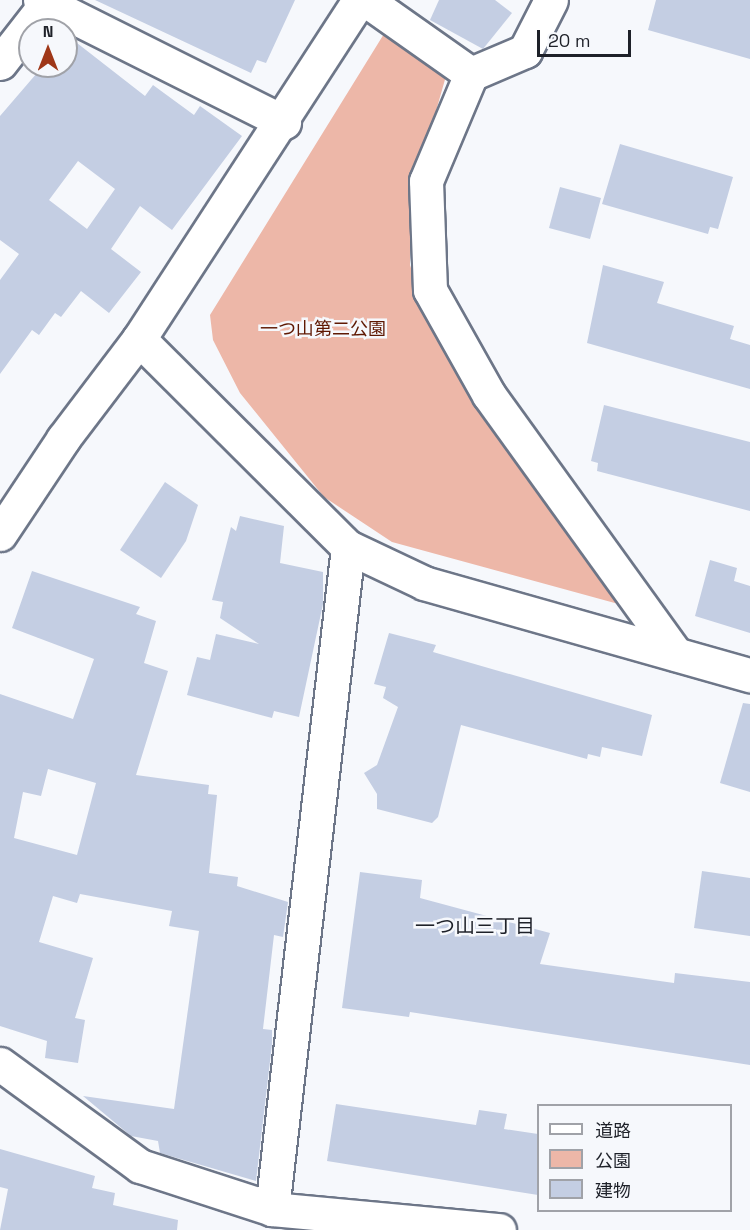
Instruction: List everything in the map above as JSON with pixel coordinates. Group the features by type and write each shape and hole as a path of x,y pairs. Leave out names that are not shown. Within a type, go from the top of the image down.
{"street":[{"path":"0,63 46,0 284,122"},
{"path":"0,534 63,439 139,339 284,122 359,0"},
{"path":"366,0 471,74"},
{"path":"551,0 525,51 471,74 426,182 430,290 489,395 676,654"},
{"path":"139,339 348,547 424,583 750,675"},
{"path":"272,1209 348,547"},
{"path":"0,1064 140,1166 272,1209 499,1230"}],"green space":[{"name":"一つ山第二公園","path":"387,29 446,76 410,202 410,265 426,313 622,605 392,542 324,497 240,393 213,340 210,315"}],"building":[{"path":"95,0 295,0 266,63 257,60 251,73"},
{"path":"439,0 495,0 512,13 483,49 430,20"},
{"path":"656,0 750,0 750,59 648,30"},
{"path":"78,44 145,96 153,85 194,115 200,106 242,136 172,230 140,206 111,249 141,272 109,313 81,291 61,317 55,313 39,335 32,330 0,374 0,280 19,254 0,240 0,116 33,78 78,78","holes":["78,161 115,189 87,229 49,200"]},
{"path":"620,144 733,177 718,229 710,227 708,234 602,204"},
{"path":"560,187 601,198 590,239 549,228"},
{"path":"603,265 664,282 657,303 734,326 730,339 750,345 750,389 587,343"},
{"path":"604,405 750,442 750,511 597,471 598,463 591,461"},
{"path":"165,482 198,505 186,541 161,578 120,550"},
{"path":"240,516 284,526 280,563 323,572 323,604 299,717 274,711 272,718 187,695 197,657 210,660 216,634 259,644 220,618 223,602 212,600 231,527 236,531"},
{"path":"710,560 737,568 734,581 750,586 750,633 695,616"},
{"path":"32,571 140,607 136,614 156,621 144,663 168,671 136,775 209,785 208,794 217,795 209,873 238,877 237,886 288,902 283,937 274,935 263,1029 272,1030 272,1044 256,1181 160,1153 158,1141 131,1136 83,1096 174,1109 199,931 169,926 172,911 80,894 77,903 53,896 39,942 93,958 75,1018 85,1020 78,1063 45,1058 47,1041 0,1026 0,694 73,719 94,659 12,628","holes":["48,769 96,783 77,855 14,838 23,792 41,796"]},
{"path":"389,633 436,645 433,652 652,715 642,756 602,747 600,757 588,754 587,759 461,725 438,817 432,823 377,809 377,794 364,773 377,765 398,707 383,698 386,687 374,684"},
{"path":"743,703 750,704 750,792 720,783"},
{"path":"702,871 750,878 750,936 694,928"},
{"path":"360,872 422,880 420,898 550,933 540,964 674,983 675,973 750,982 750,1065 410,1012 409,1017 342,1008"},
{"path":"336,1104 476,1125 479,1110 507,1114 504,1129 537,1134 537,1195 327,1161"},
{"path":"0,1149 95,1176 92,1188 115,1193 113,1205 178,1220 177,1230 0,1230 8,1189 0,1187"}],"district":[{"name":"一つ山三丁目","path":"475,926"}]}
